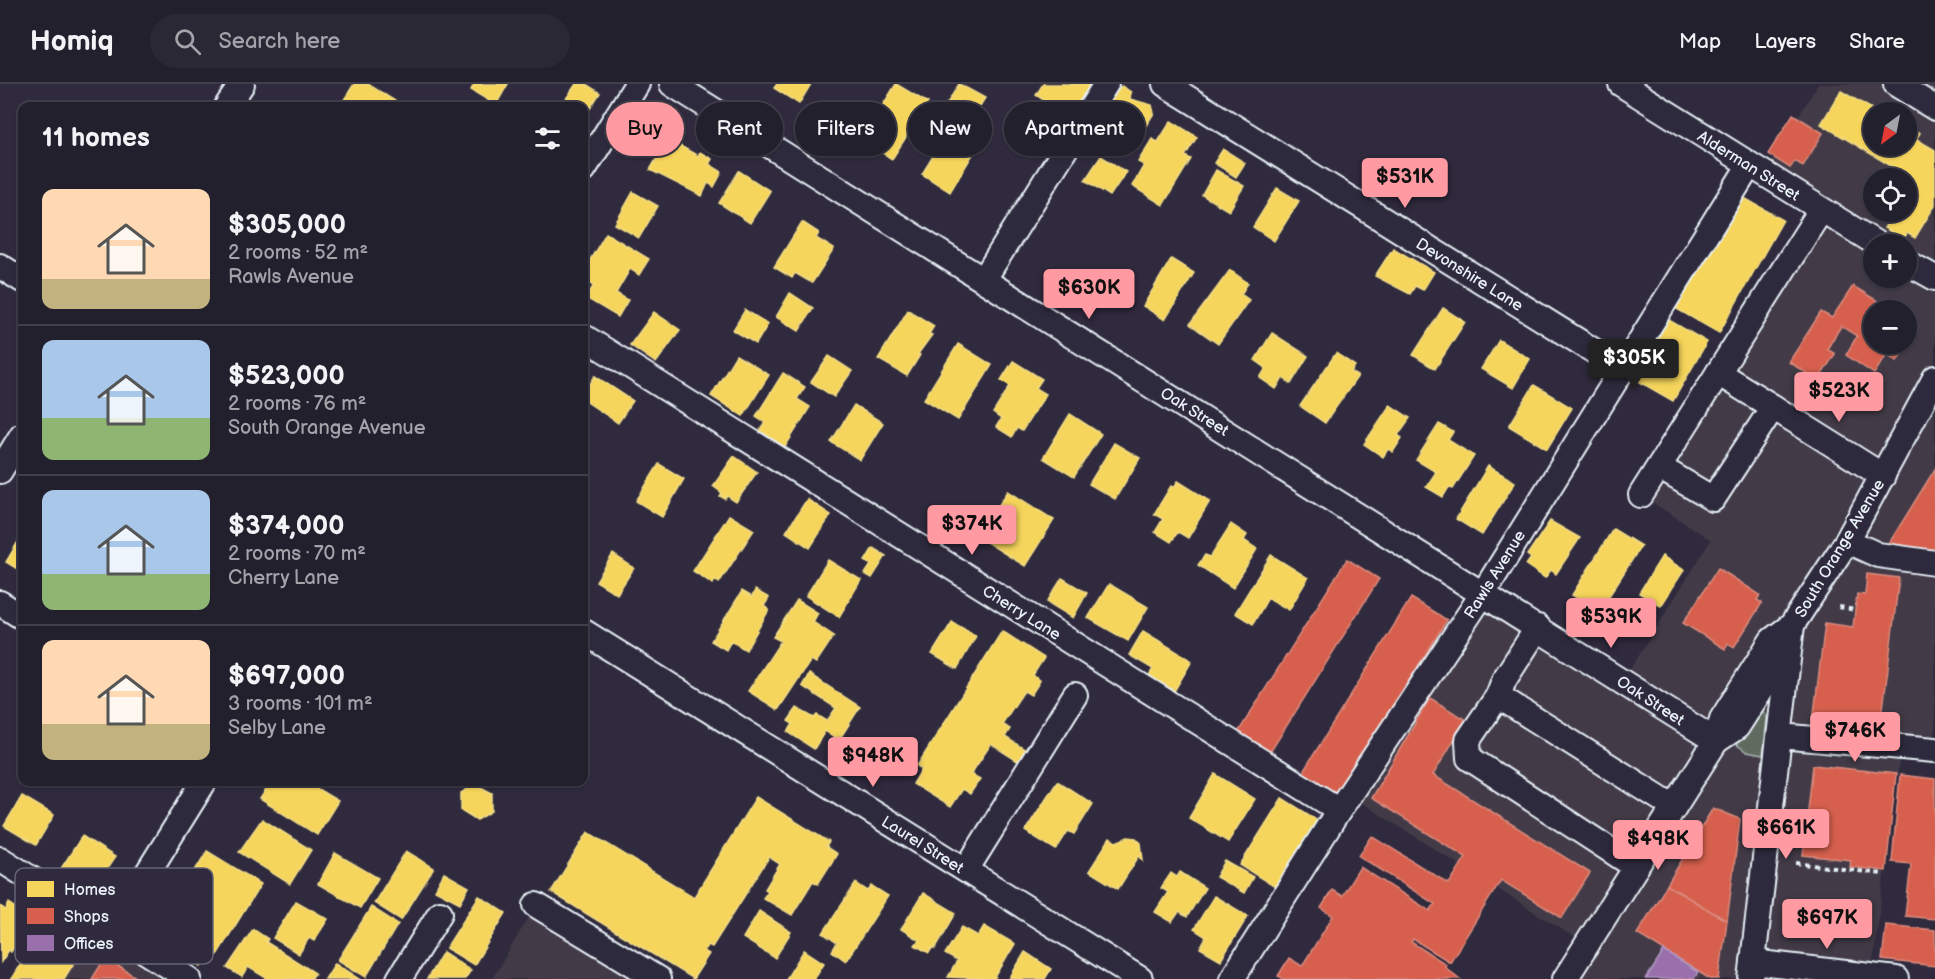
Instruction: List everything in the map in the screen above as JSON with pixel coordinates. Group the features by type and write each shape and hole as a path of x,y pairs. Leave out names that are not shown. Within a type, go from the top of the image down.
{"street":[{"path":"230,102 242,84"},
{"path":"588,163 637,84"},
{"name":"Oak Street","path":"672,84 1484,592 1716,741"},
{"path":"984,279 1106,84"},
{"name":"Devonshire Lane","path":"1165,84 1623,369"},
{"name":"Alderman Street","path":"1621,84 1863,236"},
{"path":"1896,84 1935,108"},
{"name":"Rawls Avenue","path":"1232,979 1339,810 1484,592 1749,166"},
{"path":"1641,495 1821,210"},
{"path":"0,266 18,277"},
{"path":"1917,268 1935,278"},
{"name":"Cherry Lane","path":"588,340 1339,810"},
{"path":"1718,373 1883,476"},
{"name":"South Orange Avenue","path":"1565,979 1716,741 1722,719 1772,640 1791,634 1847,541 1935,378"},
{"path":"1659,467 1713,499 1773,407"},
{"path":"1,467 18,441"},
{"path":"1847,541 1878,555 1935,563"},
{"path":"0,603 18,614"},
{"path":"1538,627 1504,680 1498,696 1468,740 1469,758 1636,867"},
{"name":"Laurel Street","path":"588,634 1140,979"},
{"path":"1791,634 1752,970 1896,979"},
{"path":"966,870 1076,695"},
{"path":"1498,696 1674,807"},
{"path":"1780,736 1935,750"},
{"path":"151,868 202,786"},
{"path":"0,859 15,869"},
{"path":"536,905 658,979"},
{"path":"399,979 440,913"},
{"path":"165,964 189,979"}],"path":[{"path":"1839,608 1855,610"},
{"path":"1796,863 1882,874"}],"shaded area":[{"path":"1818,84 1935,84 1935,729 1933,750 1901,747 1871,976 1896,979 1565,979 1587,945 1349,795 1484,592 1623,681 1711,540 1641,495 1821,210 1763,175"},
{"path":"536,905 654,979 492,979"},
{"path":"25,964 139,964 162,979 16,979"}],"green space":[{"path":"1760,711 1765,713 1767,718 1763,755 1747,752 1736,744"}],"building: Homes":[{"path":"354,84 368,84 396,102 343,102"},
{"path":"474,84 508,84 498,102 491,102 471,90"},
{"path":"576,84 586,84 600,93 588,112 588,102 564,102"},
{"path":"777,84 811,84 800,102 796,102 774,88"},
{"path":"896,84 926,102 908,102 908,134 896,153 896,102 885,102"},
{"path":"959,84 985,98 982,102 948,102"},
{"path":"1043,84 1093,84 1081,102 1047,102 1036,95"},
{"path":"1122,86 1131,92 1130,99 1141,102 1107,102 1115,89"},
{"path":"1841,91 1863,104 1863,149 1821,124"},
{"path":"1145,103 1152,105 1154,113 1145,127"},
{"path":"1171,121 1197,137 1185,156 1191,159 1163,205 1132,186 1144,165 1138,162 1142,156 1145,156 1145,150 1152,139 1158,142"},
{"path":"1917,140 1935,150 1935,205 1917,235 1895,234 1884,228 1888,222 1917,222 1917,168 1895,168 1875,156 1917,156"},
{"path":"684,148 696,156 707,156 712,159 709,164 722,172 714,187 708,183 702,196 650,170 658,156 684,156"},
{"path":"1223,149 1245,163 1236,177 1214,163"},
{"path":"933,156 972,156 950,192 922,174"},
{"path":"1101,156 1126,172 1110,196 1085,180"},
{"path":"1216,170 1244,186 1229,211 1202,195"},
{"path":"739,171 770,191 750,223 719,203"},
{"path":"1277,188 1299,201 1274,241 1253,227"},
{"path":"633,192 658,206 639,238 615,224"},
{"path":"1739,195 1783,220 1719,333 1675,308"},
{"path":"802,222 819,233 816,238 834,249 812,283 795,273 792,278 774,267"},
{"path":"606,233 649,259 639,275 630,269 616,293 628,300 618,317 588,299 594,285 588,281 588,263"},
{"path":"1393,248 1434,272 1423,290 1415,286 1410,294 1375,276"},
{"path":"1171,259 1194,273 1165,320 1143,306"},
{"path":"1230,270 1248,283 1241,294 1249,300 1218,344 1190,324"},
{"path":"790,293 813,308 799,331 776,317"},
{"path":"1443,308 1465,322 1435,369 1413,355"},
{"path":"745,310 768,324 756,344 733,330"},
{"path":"908,310 934,326 929,334 932,335 918,354 920,355 907,376 878,359"},
{"path":"654,312 680,330 656,363 630,345"},
{"path":"1667,319 1707,342 1673,401 1633,378"},
{"path":"1272,333 1308,356 1291,384 1283,378 1276,389 1260,378 1266,368 1255,360"},
{"path":"1499,340 1530,359 1513,388 1481,369"},
{"path":"958,344 992,365 958,420 924,399"},
{"path":"1336,353 1355,366 1351,372 1358,376 1325,423 1300,406"},
{"path":"736,355 769,375 743,416 711,396"},
{"path":"829,356 852,371 834,397 811,382"},
{"path":"1013,361 1042,379 1036,388 1046,394 1022,431 1017,428 1012,437 996,427 1001,419 993,413 1010,386 1001,380"},
{"path":"783,373 805,387 797,399 810,407 785,447 760,431 765,422 756,416"},
{"path":"595,376 633,401 618,423 588,403 588,387"},
{"path":"1534,385 1572,408 1547,449 1509,426"},
{"path":"854,405 883,423 860,460 831,442"},
{"path":"1390,405 1410,418 1398,435 1402,438 1393,452 1388,449 1383,457 1364,444"},
{"path":"1070,414 1101,434 1074,477 1043,458"},
{"path":"1439,424 1453,432 1448,440 1474,456 1453,489 1449,487 1443,497 1426,487 1436,472 1416,460"},
{"path":"1114,443 1140,458 1115,499 1089,484"},
{"path":"734,456 757,472 736,502 727,496 725,499 720,496 722,493 713,486"},
{"path":"659,464 684,479 662,517 636,501"},
{"path":"1488,466 1515,482 1482,535 1456,519"},
{"path":"1178,481 1210,501 1188,538 1178,532 1171,542 1155,532 1163,519 1154,514 1171,486 1174,487"},
{"path":"1008,491 1054,520 1025,566 978,537"},
{"path":"807,499 831,515 810,548 786,532"},
{"path":"729,515 754,530 719,583 715,580 713,584 693,571"},
{"path":"1550,521 1580,538 1556,574 1551,570 1545,578 1526,565 1531,558 1527,555"},
{"path":"1231,524 1247,535 1244,540 1257,549 1233,588 1198,565 1205,555 1210,557"},
{"path":"1613,529 1641,546 1604,604 1600,603 1596,610 1572,595"},
{"path":"18,542 18,570 6,562"},
{"path":"873,548 886,556 872,578 865,574 871,565 865,561"},
{"path":"613,554 634,568 617,594 596,581"},
{"path":"1271,555 1308,578 1289,610 1268,598 1253,624 1235,613"},
{"path":"1662,556 1684,570 1661,606 1639,593"},
{"path":"828,560 861,580 839,617 806,596"},
{"path":"1062,578 1087,593 1073,618 1047,602"},
{"path":"1109,584 1148,607 1128,641 1088,618"},
{"path":"755,590 769,598 764,606 769,610 746,650 731,641 726,650 711,641 742,591 752,597"},
{"path":"797,600 818,613 813,622 834,636 816,663 811,660 778,710 748,691 781,641 773,637"},
{"path":"952,622 976,636 957,669 932,654"},
{"path":"1002,631 1044,658 1033,675 1040,681 1031,695 1024,691 1002,724 1010,729 1005,737 1026,750 1019,762 991,744 971,774 980,779 970,794 962,789 950,807 913,784 922,769 917,766"},
{"path":"1143,631 1192,661 1173,693 1148,677 1153,669 1129,655"},
{"path":"809,674 860,707 839,740 825,731 814,749 788,732 793,724 788,721 797,708 814,718 817,715 827,721 836,708 802,686"},
{"path":"1215,774 1255,799 1228,842 1189,818"},
{"path":"1057,781 1093,804 1074,834 1068,831 1056,850 1025,831"},
{"path":"268,786 313,786 338,801 317,835 260,799"},
{"path":"472,786 479,786 492,793 492,811 477,820 461,810 461,793"},
{"path":"22,796 54,815 36,845 4,826"},
{"path":"756,797 829,842 826,847 837,854 818,884 813,881 792,915 763,898 768,891 765,889 780,864 769,857 712,947 708,945 704,951 709,954 693,979 551,892 588,832 694,897"},
{"path":"1282,798 1322,823 1280,890 1240,865"},
{"path":"262,819 311,850 290,884 239,852"},
{"path":"82,836 115,857 108,868 61,868"},
{"path":"1128,837 1136,838 1141,843 1143,860 1139,856 1118,889 1089,871 1110,838 1116,842"},
{"path":"207,851 261,884 214,960 213,868 197,868"},
{"path":"406,851 434,868 401,920 374,903"},
{"path":"335,853 378,878 360,908 318,884"},
{"path":"1225,861 1253,877 1244,893 1216,877"},
{"path":"1180,872 1205,888 1187,917 1179,912 1172,922 1155,912 1168,892 1161,888 1171,873 1177,877"},
{"path":"444,873 469,887 460,903 435,890"},
{"path":"856,883 868,891 872,886 888,896 846,961 832,951 837,943 823,933"},
{"path":"923,893 956,913 935,949 932,948 929,953 915,945 919,940 901,929"},
{"path":"479,896 506,913 474,965 446,948"},
{"path":"1214,896 1248,916 1221,960 1200,948 1206,937 1194,929"},
{"path":"296,901 328,919 314,941 309,938 299,954 273,938"},
{"path":"9,903 15,907 15,945 1,962 0,906 6,910"},
{"path":"371,907 398,924 366,977 338,960"},
{"path":"759,911 791,932 775,958 743,938"},
{"path":"984,926 1015,944 994,979 948,977 957,961 945,954 962,927 978,936"},
{"path":"253,929 268,939 266,942 315,973 311,979 268,979 248,967 242,977 227,968"},
{"path":"804,950 824,963 814,979 786,979"},
{"path":"443,952 471,970 465,979 427,979"},
{"path":"1025,952 1051,969 1045,979 1009,979"},
{"path":"335,963 360,979 325,979"},
{"path":"20,964 73,964 64,979 11,979"}],"building: Shops":[{"path":"1793,114 1823,133 1803,166 1795,161 1790,168 1768,154"},
{"path":"1853,286 1876,300 1863,300 1863,354 1887,354 1874,374 1846,355 1857,336 1841,326 1827,349 1835,354 1814,387 1803,380 1808,374 1789,362 1821,312 1832,318"},
{"path":"1887,354 1901,354 1897,361"},
{"path":"1935,469 1935,552 1888,545"},
{"path":"1347,559 1379,579 1269,754 1237,734"},
{"path":"1718,568 1760,595 1757,600 1762,603 1734,647 1728,643 1725,649 1683,623"},
{"path":"1867,574 1899,578 1881,725 1850,721 1849,726 1813,722 1825,623 1853,627 1857,594 1865,595"},
{"path":"1411,598 1447,620 1336,797 1301,775"},
{"path":"1430,698 1466,720 1433,775 1590,873 1562,918 1501,880 1450,962 1413,939 1411,942 1446,964 1445,967 1460,979 1284,979 1278,976 1289,958 1302,966 1333,916 1321,908 1332,890 1342,896 1360,867 1430,911 1435,904 1359,856 1372,836 1449,884 1466,857 1371,798"},
{"path":"1813,765 1896,774 1886,871 1850,867 1851,860 1803,855"},
{"path":"1900,775 1935,779 1935,919 1905,916 1911,864 1892,862"},
{"path":"1713,808 1740,819 1727,921 1667,885"},
{"path":"1667,885 1727,921 1719,979 1710,979 1637,934"},
{"path":"1886,925 1935,930 1935,966 1882,960"},
{"path":"101,964 115,964 139,979 92,979"}],"building: Offices":[{"path":"1664,951 1698,972 1694,979 1646,979"}]}
